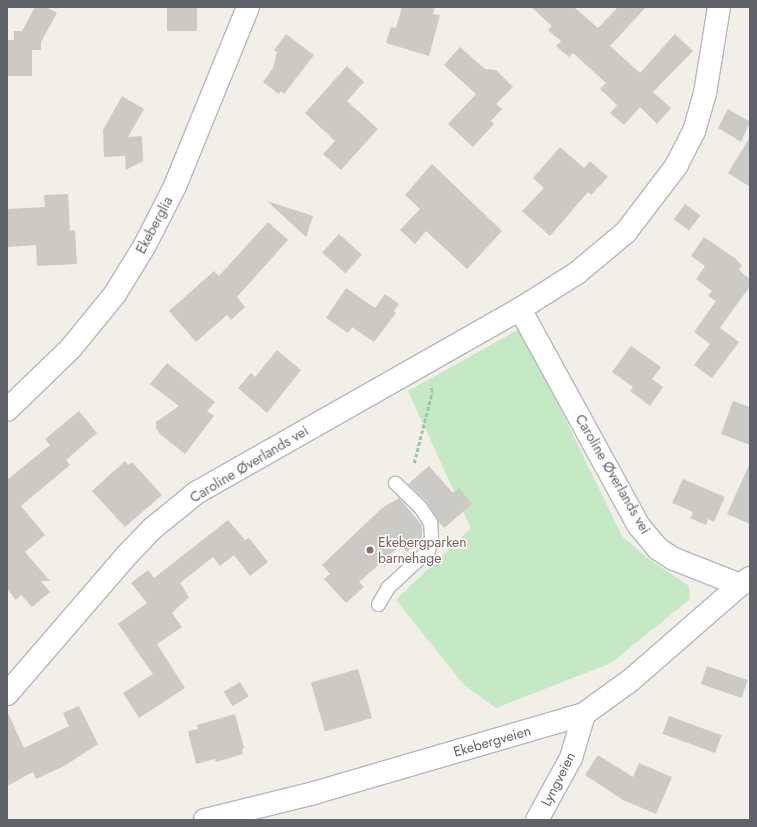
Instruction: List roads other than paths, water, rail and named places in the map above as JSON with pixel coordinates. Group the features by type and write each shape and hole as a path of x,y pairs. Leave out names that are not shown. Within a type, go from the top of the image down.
{"street":[{"name":"Ekeberglia","path":"7,410 71,348 115,294 138,257 175,186 248,7"},
{"name":"Caroline Øverlands vei","path":"7,694 126,556 153,528 196,493 430,358 520,308 577,273 626,232 677,165 694,131 702,101 719,7"},
{"name":"Caroline Øverlands vei","path":"520,308 640,526 658,549 674,559 745,582"},
{"name":"Ekebergveien","path":"205,820 314,793 584,714 631,680 745,582"},
{"name":"Lyngveien","path":"537,820 571,758 584,714"}],"lane":[{"path":"378,604 388,587 428,550 431,536 430,522 420,507 395,483"}],"place":[{"name":"Ekebergparken barnehage","path":"370,550"}]}
